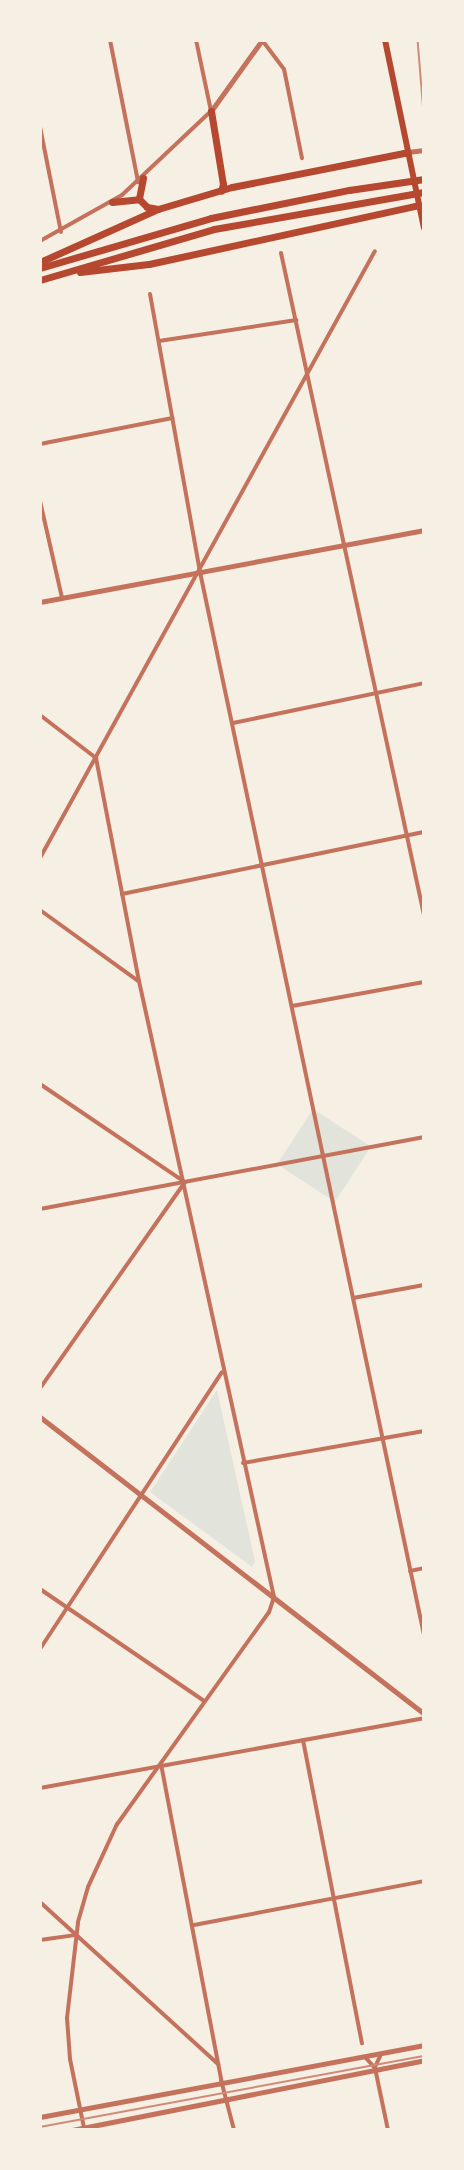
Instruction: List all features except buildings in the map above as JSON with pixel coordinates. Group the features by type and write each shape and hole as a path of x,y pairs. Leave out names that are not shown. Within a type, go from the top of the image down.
{"main road":[{"path":"385,40 421,206 423,228"},
{"path":"211,111 223,184 221,191"},
{"path":"40,262 158,209 221,191 408,152"},
{"path":"140,180 139,199 147,207 158,209"},
{"path":"40,268 169,228 349,190 423,180"},
{"path":"40,280 180,237 352,203 423,192"},
{"path":"112,202 139,199"},
{"path":"72,272 102,272 149,264 421,206"}],"street":[{"path":"110,40 140,180"},
{"path":"196,40 211,111"},
{"path":"40,241 61,232 112,202 140,180 211,111 262,40 284,69 302,158"},
{"path":"40,127 61,232"},
{"path":"408,152 423,150"},
{"path":"40,858 308,377 375,251"},
{"path":"281,253 423,915"},
{"path":"150,294 200,572 423,1635"},
{"path":"159,341 296,320"},
{"path":"40,444 172,418"},
{"path":"40,501 62,598"},
{"path":"40,602 423,530"},
{"path":"233,723 423,683"},
{"path":"40,714 96,758 139,981 185,1182 223,1371 274,1597 269,1612 203,1700 108,1839 88,1887 76,1935 69,1985 67,2039 84,2128"},
{"path":"122,894 423,832"},
{"path":"40,910 139,981"},
{"path":"291,1006 423,982"},
{"path":"40,1084 185,1182"},
{"path":"40,1209 423,1137"},
{"path":"40,1388 185,1182"},
{"path":"353,1298 423,1285"},
{"path":"40,1649 223,1371"},
{"path":"40,1417 274,1597 423,1716"},
{"path":"243,1463 423,1431"},
{"path":"410,1571 423,1569"},
{"path":"40,1589 203,1700"},
{"path":"40,1788 423,1716"},
{"path":"303,1740 362,2043"},
{"path":"161,1764 194,1925 221,2080 234,2130"},
{"path":"194,1925 423,1881"},
{"path":"40,1902 218,2064"},
{"path":"40,1940 76,1935"},
{"path":"40,2117 221,2080 365,2057 423,2045"},
{"path":"375,2068 381,2054"},
{"path":"365,2057 375,2068 388,2130"},
{"path":"72,2130 227,2097 423,2060"}],"shaded area":[{"path":"313,1109 371,1147 335,1202 277,1164"},
{"path":"217,1390 255,1561 252,1567 150,1492"}],"tram line":[{"path":"418,40 424,113"},
{"path":"40,2127 424,2056"}]}
